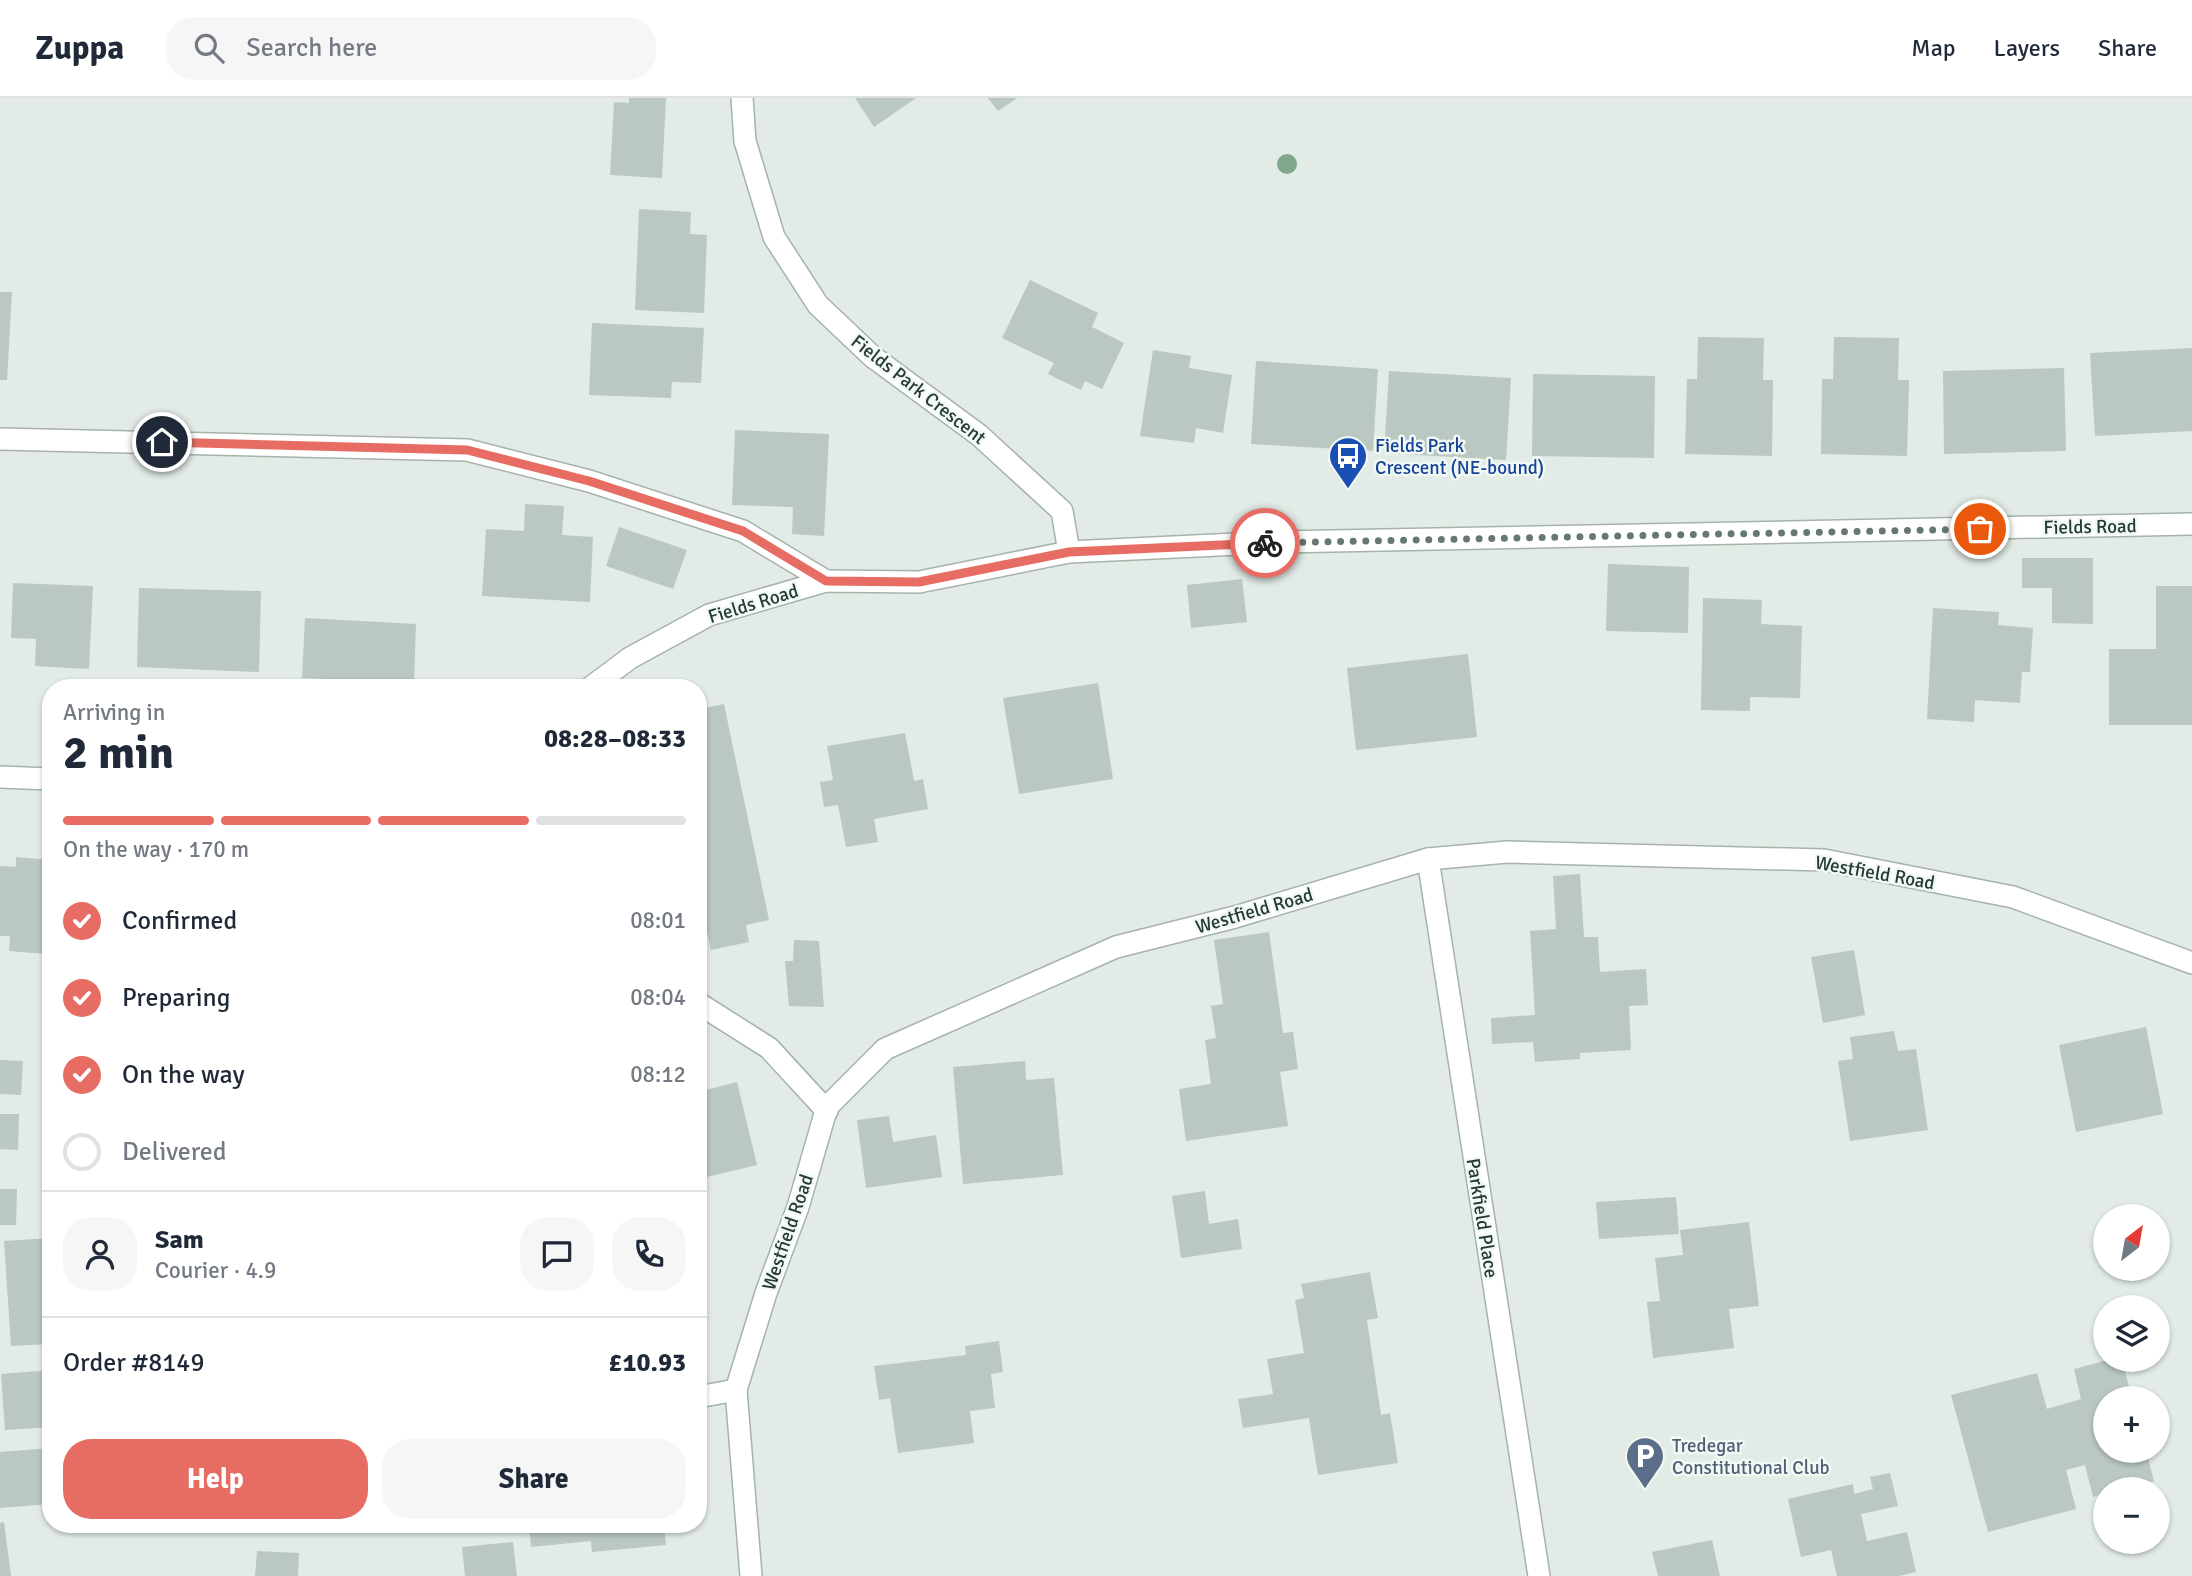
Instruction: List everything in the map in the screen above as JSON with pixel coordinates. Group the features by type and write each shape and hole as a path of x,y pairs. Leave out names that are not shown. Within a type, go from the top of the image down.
{"street":[{"name":"Fields Park Crescent","path":"742,98 745,141 774,237 818,305 873,357 979,435 1062,511 1069,552"},
{"path":"0,439 467,450 589,481 743,531 826,581"},
{"name":"Fields Road","path":"602,679 630,658 709,615 826,581 919,582 1069,552 1280,542 2192,524"},
{"path":"0,777 42,779"},
{"name":"Westfield Road","path":"751,1576 736,1390 766,1293 798,1207 827,1107 886,1049 1116,947 1235,917 1428,859 1507,852 1824,860 2013,897 2192,963"},
{"name":"Parkfield Place","path":"1428,859 1539,1576"},
{"path":"707,1009 769,1048 827,1111"},
{"path":"707,1395 736,1390"}],"building":[{"path":"629,98 666,98 662,178 610,175 614,102 629,103"},
{"path":"855,98 916,98 874,127"},
{"path":"988,98 1017,98 998,111"},
{"path":"639,209 691,212 690,234 707,235 704,313 635,310"},
{"path":"1030,280 1098,313 1092,327 1124,343 1102,389 1085,381 1081,390 1048,374 1054,363 1002,338"},
{"path":"0,292 12,292 7,380 0,380"},
{"path":"592,323 704,328 701,383 672,382 671,398 589,395"},
{"path":"1698,337 1764,338 1763,380 1773,380 1772,456 1685,454 1687,379 1697,379"},
{"path":"1834,337 1899,338 1898,380 1909,380 1907,456 1821,454 1822,379 1833,379"},
{"path":"2192,348 2192,431 2095,436 2090,353"},
{"path":"1153,350 1191,356 1189,368 1232,375 1223,433 1196,428 1194,443 1140,436"},
{"path":"1256,361 1378,369 1373,451 1251,444"},
{"path":"2064,368 2066,451 1944,454 1943,371"},
{"path":"1389,371 1511,378 1506,460 1384,453"},
{"path":"1533,374 1655,376 1654,458 1532,456"},
{"path":"735,430 829,434 824,536 792,534 793,507 732,505"},
{"path":"525,504 564,506 562,535 593,537 590,602 482,596 486,529 524,531"},
{"path":"619,527 687,550 673,589 606,566"},
{"path":"2022,558 2093,558 2093,624 2052,623 2052,588 2022,588"},
{"path":"1608,564 1689,567 1688,633 1606,631"},
{"path":"1242,579 1247,622 1191,628 1187,585"},
{"path":"13,583 93,586 89,669 35,666 36,639 11,638"},
{"path":"2156,586 2192,586 2192,725 2109,725 2109,649 2156,649"},
{"path":"139,588 261,591 259,672 137,667"},
{"path":"1703,598 1762,600 1761,624 1802,626 1800,698 1750,697 1750,711 1701,710"},
{"path":"1933,608 1999,612 1998,625 2033,628 2030,672 2022,672 2020,703 1975,700 1974,722 1927,719"},
{"path":"305,618 416,624 414,679 302,678"},
{"path":"1468,654 1477,737 1356,750 1347,668"},
{"path":"1098,683 1113,779 1019,794 1003,698"},
{"path":"724,704 769,920 746,925 749,942 711,950 707,932 707,708"},
{"path":"905,733 914,781 923,779 928,809 874,819 878,842 846,847 838,805 824,807 820,782 833,780 827,746"},
{"path":"16,857 42,859 42,954 9,951 10,936 0,936 0,866 16,867"},
{"path":"1580,874 1584,937 1598,937 1600,972 1646,969 1648,1005 1629,1006 1631,1050 1580,1053 1580,1059 1535,1062 1533,1042 1492,1044 1491,1018 1535,1015 1530,931 1556,929 1553,876"},
{"path":"1269,932 1283,1033 1293,1032 1298,1069 1280,1072 1288,1126 1186,1141 1179,1089 1211,1084 1205,1040 1216,1038 1211,1006 1223,1004 1214,940"},
{"path":"794,940 819,941 824,1007 789,1006 785,961 793,961"},
{"path":"1854,950 1865,1015 1823,1023 1811,957"},
{"path":"2146,1027 2163,1114 2076,1132 2059,1045"},
{"path":"1894,1031 1898,1051 1916,1049 1928,1130 1850,1141 1838,1061 1853,1059 1850,1037"},
{"path":"0,1060 23,1061 21,1095 0,1094"},
{"path":"1025,1061 1026,1080 1054,1078 1063,1175 963,1184 953,1067"},
{"path":"737,1082 757,1165 707,1177 707,1090"},
{"path":"0,1114 19,1114 18,1150 0,1149"},
{"path":"889,1116 893,1142 936,1135 942,1177 866,1188 857,1120"},
{"path":"0,1189 17,1189 16,1225 0,1225"},
{"path":"1205,1191 1209,1224 1238,1219 1242,1249 1181,1258 1172,1196"},
{"path":"1676,1197 1679,1234 1599,1239 1596,1202"},
{"path":"1749,1222 1759,1306 1729,1309 1734,1348 1653,1358 1647,1302 1660,1301 1655,1258 1683,1255 1680,1230"},
{"path":"42,1239 42,1344 11,1346 4,1241"},
{"path":"1370,1272 1378,1318 1367,1320 1381,1415 1390,1413 1398,1463 1318,1475 1309,1418 1243,1428 1238,1399 1273,1394 1267,1359 1304,1353 1295,1300 1304,1298 1301,1284"},
{"path":"999,1341 1003,1372 991,1374 995,1408 970,1411 974,1443 898,1453 890,1398 879,1400 874,1366 966,1355 965,1346"},
{"path":"2093,1364 2093,1372 2125,1372 2129,1386 2093,1386 2093,1463 2149,1463 2153,1477 2093,1477 2093,1497 2085,1465 2066,1470 2076,1509 1988,1532 1951,1395 2037,1373 2047,1409 2081,1399 2074,1369"},
{"path":"42,1371 42,1428 5,1430 1,1374"},
{"path":"42,1449 42,1505 0,1508 0,1452"},
{"path":"1890,1473 1898,1506 1861,1514 1867,1541 1907,1532 1916,1572 1899,1576 1837,1576 1831,1550 1801,1557 1788,1499 1853,1484 1854,1494 1873,1489 1870,1477"},
{"path":"4,1522 11,1576 0,1576 0,1523"},
{"path":"530,1533 665,1533 666,1545 592,1552 591,1541 531,1547"},
{"path":"1712,1540 1720,1576 1658,1576 1652,1552"},
{"path":"513,1542 517,1576 465,1576 462,1547"},
{"path":"257,1551 299,1553 298,1576 255,1576"}],"way so far":[{"path":"1265,543 1980,529"}],"place":[{"name":"Fields Park Crescent (NE-bound)","path":"1348,490"},
{"name":"Tredegar Constitutional Club","path":"1645,1490"}],"route":[{"path":"162,442 467,450 589,481 743,531 826,581 919,582 1069,552 1265,543"}]}
